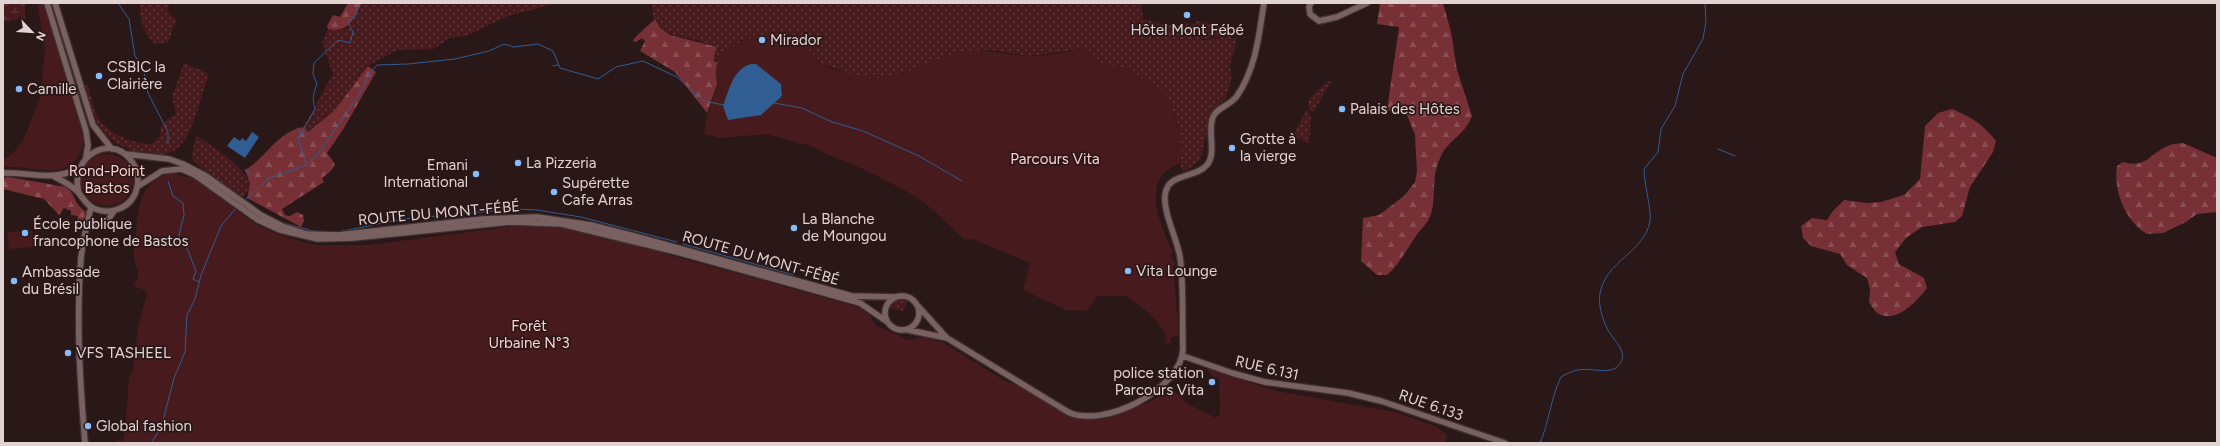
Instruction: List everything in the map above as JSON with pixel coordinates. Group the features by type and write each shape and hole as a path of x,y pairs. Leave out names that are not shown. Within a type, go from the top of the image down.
{"street":[{"path":"47,3 86,131 88,145 86,157 79,168 76,185 79,193"},
{"path":"55,3 93,126 112,149"},
{"path":"947,338 908,330 895,330 886,321 885,308 888,303 896,297 906,296 917,304 947,338 1068,412 1080,416 1110,412 1140,401 1165,383 1183,356 1180,257 1165,195 1169,185 1174,180 1204,167 1209,161 1210,126 1213,116 1236,98 1251,69 1258,47 1264,3"},
{"path":"1311,3 1309,12 1314,19 1319,21 1337,18 1367,3"},
{"path":"86,157 97,150 112,149 125,154 135,166 138,180 135,194 126,205 114,211 106,223 87,225"},
{"name":"ROUTE DU MONT-FÉBÉ","path":"125,154 169,159 183,164 206,176 261,215 282,226 307,234 338,235 483,219 537,217 597,227 862,297 896,297"},
{"path":"3,173 55,177 67,174 79,168"},
{"name":"ROUTE DU MONT-FÉBÉ","path":"137,187 162,171 180,169 188,172 258,220 280,230 318,239 353,238 511,222 562,224 670,250 860,303 886,321"},
{"path":"55,177 79,193 91,207 98,210 114,211"},
{"path":"85,443 79,363 81,258 91,207"},
{"path":"908,330 914,326 918,320 917,304"},
{"name":"RUE 6.131","path":"1183,356 1232,373 1266,382 1348,393"},
{"name":"RUE 6.133","path":"1348,393 1404,408 1505,443"}],"green space":[{"path":"3,3 25,3 25,18 3,22"},
{"path":"37,3 44,3 84,138 80,153 73,163 64,168 54,170 3,167 3,160 13,153 24,139 40,97 45,49"},
{"path":"50,3 52,3 80,99"},
{"path":"140,3 170,3 167,10 176,20 168,43 155,44 148,36 141,20"},
{"path":"348,3 362,3 350,24 342,29 328,29 327,26 333,15 340,17"},
{"path":"362,3 557,3 508,16 466,36 449,38 434,49 397,50 368,66 334,111 307,132 303,127 333,74 322,43 328,29 344,30 348,27"},
{"path":"652,3 1141,3 1143,19 1171,26 1188,23 1191,31 1202,40 1230,36 1231,39 1236,37 1236,44 1230,65 1232,77 1226,98 1211,113 1201,158 1192,167 1183,171 1179,163 1181,158 1178,124 1164,91 1126,69 1102,64 1082,49 1030,56 990,50 964,52 953,54 907,72 885,78 867,78 852,76 840,70 821,64 811,51 766,38 751,38 741,41 722,57 719,62 713,59 717,47 665,32 659,28 655,22"},
{"path":"1380,3 1443,3 1451,32 1457,70 1472,116 1469,123 1461,133 1445,149 1438,162 1433,206 1428,221 1418,233 1399,262 1387,275 1377,275 1361,261 1363,218 1379,215 1404,196 1415,182 1417,171 1415,135 1407,115 1387,110 1399,27 1377,24"},
{"path":"1194,18 1196,21 1213,24 1219,23 1230,35 1202,39 1191,30 1189,23 1191,25 1196,23"},
{"path":"655,19 660,28 670,35 717,47 713,59 715,62 719,62 716,69 717,84 707,113 675,72 640,51 645,41 642,38 636,42 633,41 639,33"},
{"name":"Parcours Vita","path":"751,38 774,39 795,43 811,51 820,64 842,72 866,78 889,77 953,54 963,52 982,51 1031,56 1050,55 1082,49 1102,64 1126,69 1164,91 1168,97 1181,137 1182,153 1179,163 1166,171 1160,179 1156,189 1156,199 1161,222 1173,252 1170,255 1176,264 1173,266 1179,334 1170,339 1171,343 1164,344 1167,339 1160,325 1150,314 1126,296 1098,296 1086,311 1066,310 1023,290 1030,263 972,239 964,239 926,204 908,192 863,169 824,153 814,147 767,134 721,138 704,134 717,86 717,64 724,53 729,49"},
{"path":"184,63 209,74 194,122 181,145 162,155 150,155 125,148 114,142 105,134 94,117 85,86 88,85 92,103 100,120 110,130 124,138 145,144 152,144 160,137 162,124 176,114 172,97"},
{"path":"368,66 376,72 344,128 327,153 335,164 331,171 322,178 324,182 282,209 285,215 290,216 297,212 303,215 304,221 301,227 247,198 250,184 245,170 286,134 303,127 308,132 334,111"},
{"path":"1329,81 1331,82 1313,113 1309,109 1308,104 1310,100 1317,91"},
{"path":"1307,109 1311,116 1309,144 1293,135"},
{"path":"1952,109 1971,118 1986,130 1996,141 1993,152 1970,187 1962,216 1955,222 1922,227 1906,238 1895,252 1899,264 1924,278 1927,288 1905,310 1891,316 1883,316 1876,312 1869,302 1870,289 1867,278 1847,265 1840,254 1811,246 1803,238 1801,226 1812,218 1827,220 1833,211 1844,200 1867,203 1881,202 1904,195 1920,179 1925,126 1938,113"},
{"path":"196,135 226,156 241,169 246,176 249,187 242,200 193,161 192,154"},
{"path":"2183,143 2217,158 2217,212 2197,214 2186,222 2163,233 2147,234 2132,221 2122,204 2117,185 2117,166 2123,162 2131,164 2144,162 2163,148 2172,144"},
{"name":"Rond-Point Bastos","path":"102,154 112,154 126,161 133,175 133,185 126,199 112,206 102,206 92,202 85,195 81,185 81,175 85,165 92,158"},
{"name":"Forêt Urbaine N°3","path":"170,173 194,179 257,225 277,234 319,245 368,245 516,226 555,227 590,233 858,307 870,315 875,325 908,340 924,337 944,343 1005,381 1025,388 1063,413 1078,419 1106,416 1140,406 1165,394 1170,387 1188,404 1216,418 1220,413 1219,378 1213,377 1207,368 1276,391 1395,412 1437,427 1447,435 1446,443 118,443 118,440 123,441 125,431 129,378 133,370 138,326 147,294 145,290 133,286 138,278 134,249 138,213 142,196 147,189 160,177"},
{"path":"9,177 66,187 72,193 80,207 88,212 85,222 77,220 78,216 71,215 71,211 64,208 59,215 44,199 3,189 3,178"},
{"path":"32,230 34,247 9,249 7,232"},
{"path":"902,299 908,300 903,311 889,308 893,302"}],"water":[{"path":"751,64 756,64 781,84 782,96 761,115 728,120 723,106 732,81 740,70"},
{"path":"252,132 259,137 245,158 227,146 234,137 240,141 242,138 246,141"}],"waterway":[{"path":"118,3 129,19 135,56 143,67 148,93 168,132 168,143"},
{"path":"306,164 298,139 315,109 313,96 317,84 313,74 314,63 338,40 350,43 353,32 348,22 355,16 360,3"},
{"path":"1540,443 1561,377 1583,369 1610,370 1619,365 1622,360 1621,350 1609,332 1602,315 1600,293 1609,273 1640,242 1646,233 1650,222 1650,211 1644,169 1658,152 1661,129 1675,106 1683,74 1703,39 1706,21 1705,3"},
{"path":"245,200 269,178 307,165 320,151 359,95 370,73 377,65 408,64 455,59 489,51 504,44 514,47 538,44 553,51 560,68 598,79 616,67 643,61 677,77 704,101 724,105"},
{"path":"553,66 558,65"},
{"path":"774,103 802,108 832,122 863,131 919,156 962,181"},
{"path":"297,128 304,136"},
{"path":"1718,149 1735,156"},
{"path":"245,170 251,174"},
{"path":"168,181 173,196 183,203 184,215 179,235 180,242 187,248 196,271 193,279 199,282"},
{"path":"151,443 161,428 174,378 185,352 187,315 195,299 201,275 221,226 237,207"},
{"path":"333,233 403,219 516,209 537,210 581,217 677,242"},
{"path":"267,215 284,223 317,232"},
{"path":"683,244 794,275"}],"place":[{"name":"Hôtel Mont Fébé","path":"1187,15"},
{"name":"Mirador","path":"762,40"},
{"name":"CSBIC la Clairière","path":"99,76"},
{"name":"Camille","path":"19,89"},
{"name":"Palais des Hôtes","path":"1342,109"},
{"name":"Grotte à la vierge","path":"1232,148"},
{"name":"La Pizzeria","path":"518,163"},
{"name":"Emani International","path":"476,174"},
{"name":"Supérette Cafe Arras","path":"554,192"},
{"name":"La Blanche de Moungou","path":"794,228"},
{"name":"École publique francophone de Bastos","path":"25,233"},
{"name":"Vita Lounge","path":"1128,271"},
{"name":"Ambassade du Brésil","path":"14,281"},
{"name":"VFS TASHEEL","path":"68,353"},
{"name":"police station Parcours Vita","path":"1212,382"},
{"name":"Global fashion","path":"88,426"}]}
